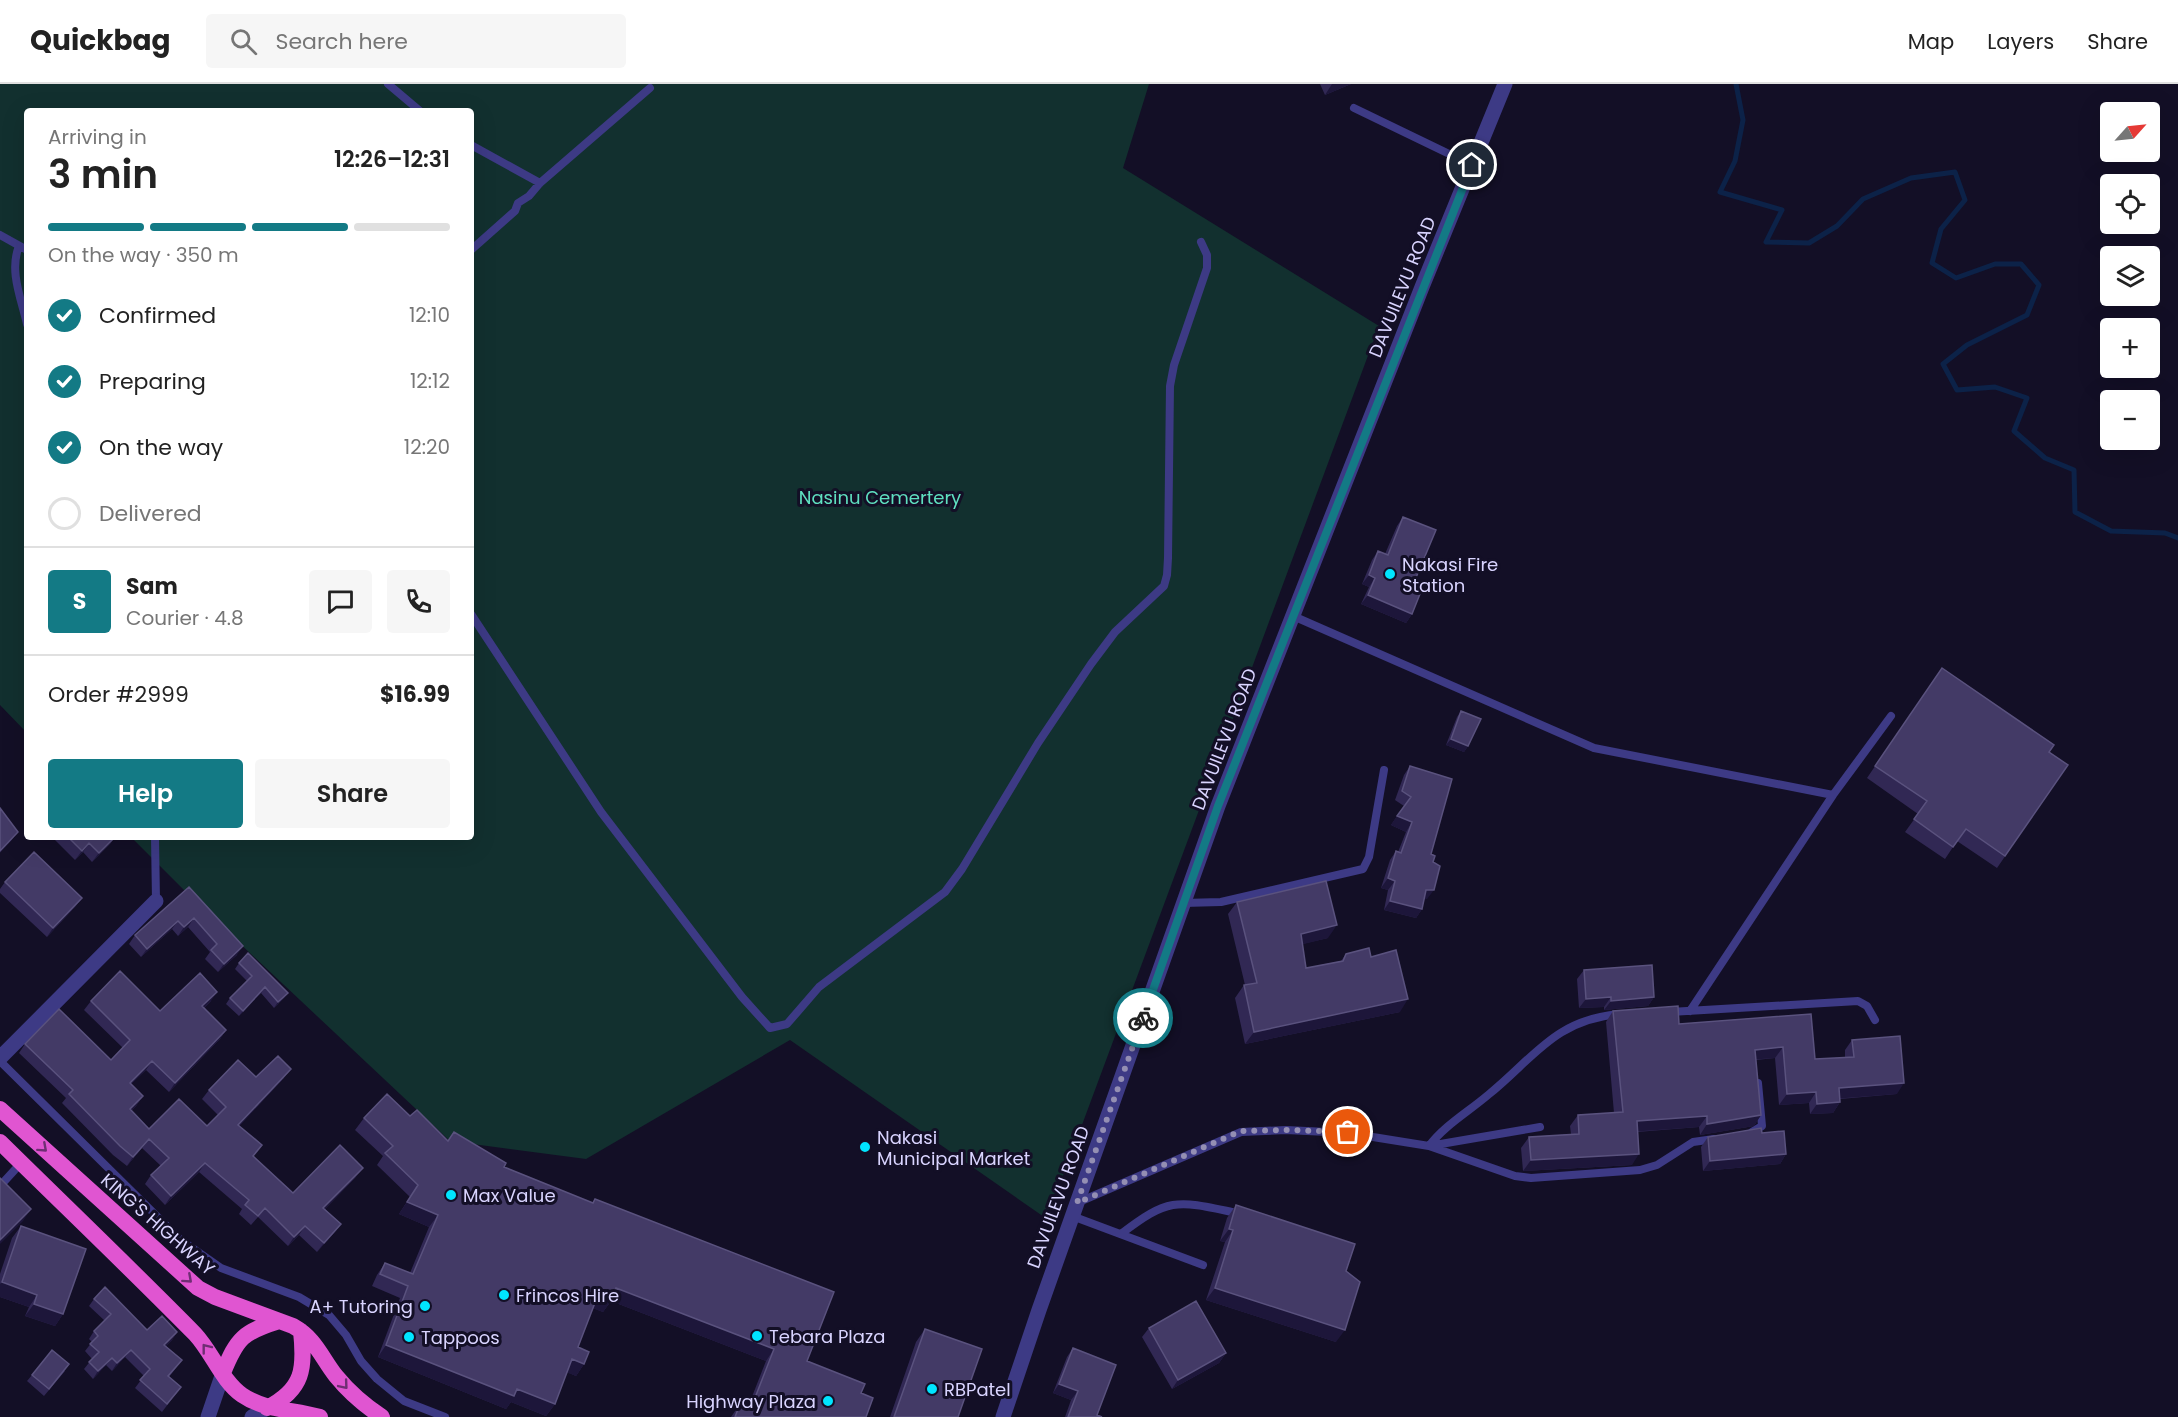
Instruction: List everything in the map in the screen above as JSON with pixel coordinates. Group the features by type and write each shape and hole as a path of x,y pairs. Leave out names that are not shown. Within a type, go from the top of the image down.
{"highway":[{"name":"KING'S HIGHWAY","path":"0,1109 198,1288 301,1331 322,1352 334,1373 350,1393 382,1417"},
{"path":"0,1142 197,1336 232,1387 267,1408 320,1417"},
{"path":"223,1373 233,1347 238,1342 251,1331 279,1321"},
{"path":"267,1408 284,1398 298,1379 303,1362 301,1331"}],"street":[{"name":"DAVUILEVU ROAD","path":"1003,1417 1218,806 1505,84"},
{"path":"0,1060 156,901"},
{"path":"208,1417 223,1373"},
{"path":"252,1417 267,1408"}],"lane":[{"path":"388,84 416,108"},
{"path":"474,247 508,218 515,211 518,203 529,196 540,183 650,88"},
{"path":"1354,108 1472,165"},
{"path":"474,147 540,183"},
{"path":"0,235 23,248 14,259 24,311"},
{"path":"474,619 602,812 730,980 770,1028 787,1024 819,987 926,908 945,891 962,869 1038,743 1114,632 1164,586 1168,558 1170,386 1174,365 1207,268 1207,255 1201,242"},
{"path":"1293,615 1594,748 1833,795"},
{"path":"1690,1011 1833,795 1891,716"},
{"path":"1184,903 1221,902 1363,869 1369,857 1384,770"},
{"path":"155,840 156,901"},
{"path":"1659,1012 1858,1002 1867,1006 1875,1020"},
{"path":"1429,1146 1448,1125 1490,1094 1543,1044 1555,1036 1586,1019 1628,1014"},
{"path":"0,1060 181,1240 221,1268 299,1297 329,1314 346,1335 361,1362 376,1379 404,1401 445,1417"},
{"path":"1738,1134 1757,1131 1762,1126 1758,1083"},
{"path":"1429,1146 1540,1127"},
{"path":"1075,1209 1241,1131 1348,1132 1429,1146 1515,1176 1531,1178 1640,1170 1657,1165 1693,1142 1726,1136"},
{"path":"0,1185 21,1163"},
{"path":"1121,1234 1142,1218 1166,1206 1187,1203 1232,1212"},
{"path":"1075,1209 1121,1234 1203,1265"}],"green space":[{"name":"Nasinu Cemertery","path":"0,84 1149,84 1123,168 1379,326 1047,1219 790,1040 586,1159 450,1141 201,907 134,840 474,840 474,108 24,108 24,730 0,705"}],"building":[{"name":"Nakasi Fire Station","path":"1403,517 1436,530 1415,580 1424,584 1412,614 1368,595 1375,578 1369,575 1378,551 1388,555"},
{"path":"1942,668 2054,745 2049,752 2068,765 2005,856 1966,829 1953,847 1914,819 1927,801 1875,766"},
{"path":"1461,711 1481,719 1468,746 1451,739"},
{"path":"1410,766 1452,779 1431,854 1435,856 1433,862 1440,866 1434,890 1426,890 1422,909 1390,901 1395,881 1388,878 1396,851 1401,853 1412,822 1397,816 1411,797 1402,791"},
{"path":"0,808 18,832 0,851"},
{"path":"71,840 112,840 99,853 89,843 82,851"},
{"path":"34,852 82,898 53,928 5,882"},
{"path":"1326,881 1337,925 1301,934 1306,968 1343,961 1346,954 1369,948 1371,957 1396,950 1408,999 1254,1032 1244,985 1257,983 1237,902"},
{"path":"189,887 243,946 224,964 211,950 217,944 194,918 184,927 178,921 147,949 135,935"},
{"path":"248,953 288,993 278,1002 265,987 243,1011 230,998 252,976 239,963"},
{"path":"1652,965 1654,997 1611,1001 1611,997 1586,999 1584,970"},
{"path":"120,971 160,1011 200,973 217,992 202,1006 226,1030 175,1083 152,1061 130,1083 143,1096 130,1109 149,1129 179,1099 207,1126 226,1107 209,1090 238,1060 256,1077 278,1056 291,1069 238,1125 262,1145 253,1156 293,1193 340,1145 363,1168 323,1208 341,1224 324,1243 305,1226 294,1237 265,1208 258,1216 245,1205 249,1200 205,1163 171,1196 151,1175 169,1158 149,1139 133,1157 69,1094 73,1090 25,1044 59,1009 111,1060 130,1040 91,1001"},
{"path":"1678,1006 1679,1024 1811,1014 1815,1059 1854,1057 1852,1040 1900,1036 1904,1083 1839,1088 1840,1102 1817,1104 1816,1092 1787,1094 1783,1047 1755,1050 1761,1115 1707,1124 1707,1116 1637,1121 1639,1154 1531,1160 1529,1137 1579,1134 1578,1115 1623,1112 1613,1011"},
{"path":"387,1094 410,1116 417,1110 448,1141 454,1132 506,1163 504,1167 593,1203 595,1199 834,1292 807,1361 865,1384 861,1393 873,1398 866,1417 735,1417 740,1404 751,1408 774,1349 616,1288 612,1300 598,1295 578,1347 589,1352 584,1364 572,1359 555,1404 517,1389 514,1396 386,1345 408,1286 380,1274 385,1263 413,1274 438,1215 407,1202 418,1185 385,1153 393,1146 364,1118"},
{"path":"1761,1128 1762,1133 1784,1131 1786,1154 1710,1161 1708,1137"},
{"path":"0,1178 31,1209 0,1240"},
{"path":"1236,1205 1355,1244 1346,1271 1360,1282 1345,1330 1215,1288 1233,1230 1229,1229"},
{"path":"21,1226 86,1249 63,1314 34,1304 37,1295 2,1282"},
{"path":"105,1287 147,1330 162,1316 177,1332 164,1345 182,1360 168,1376 181,1387 167,1404 140,1380 150,1369 131,1350 117,1363 112,1358 98,1371 89,1362 99,1352 90,1344 98,1336 94,1331 111,1314 94,1299"},
{"path":"1196,1301 1226,1353 1178,1380 1149,1328"},
{"name":"RBPatel","path":"925,1329 982,1349 958,1417 894,1417"},
{"path":"1073,1348 1116,1365 1097,1415 1102,1417 1068,1417 1078,1391 1059,1384"},
{"path":"52,1350 69,1364 49,1389 32,1375"}],"waterway":[{"path":"1736,84 1743,120 1735,161 1720,192 1782,210 1766,242 1809,243 1837,226 1863,199 1911,178 1955,172 1965,200 1941,229 1932,263 1956,278 1995,264 2021,264 2039,285 2027,315 1967,345 1943,364 1957,390 1995,387 2027,398 2014,431 2045,458 2074,470 2075,512 2111,531 2165,533 2178,538"}],"way so far":[{"path":"1143,1018 1077,1203 1241,1131 1348,1132"}],"place":[{"name":"Nakasi Fire Station","path":"1390,574"},
{"name":"Nakasi Municipal Market","path":"865,1147"},
{"name":"Max Value","path":"451,1195"},
{"name":"Frincos Hire","path":"504,1295"},
{"name":"A+ Tutoring","path":"425,1306"},
{"name":"Tebara Plaza","path":"757,1336"},
{"name":"Tappoos","path":"409,1337"},
{"name":"RBPatel","path":"932,1389"},
{"name":"Highway Plaza","path":"828,1401"}],"route":[{"path":"1143,1018 1218,806 1472,165"}]}
